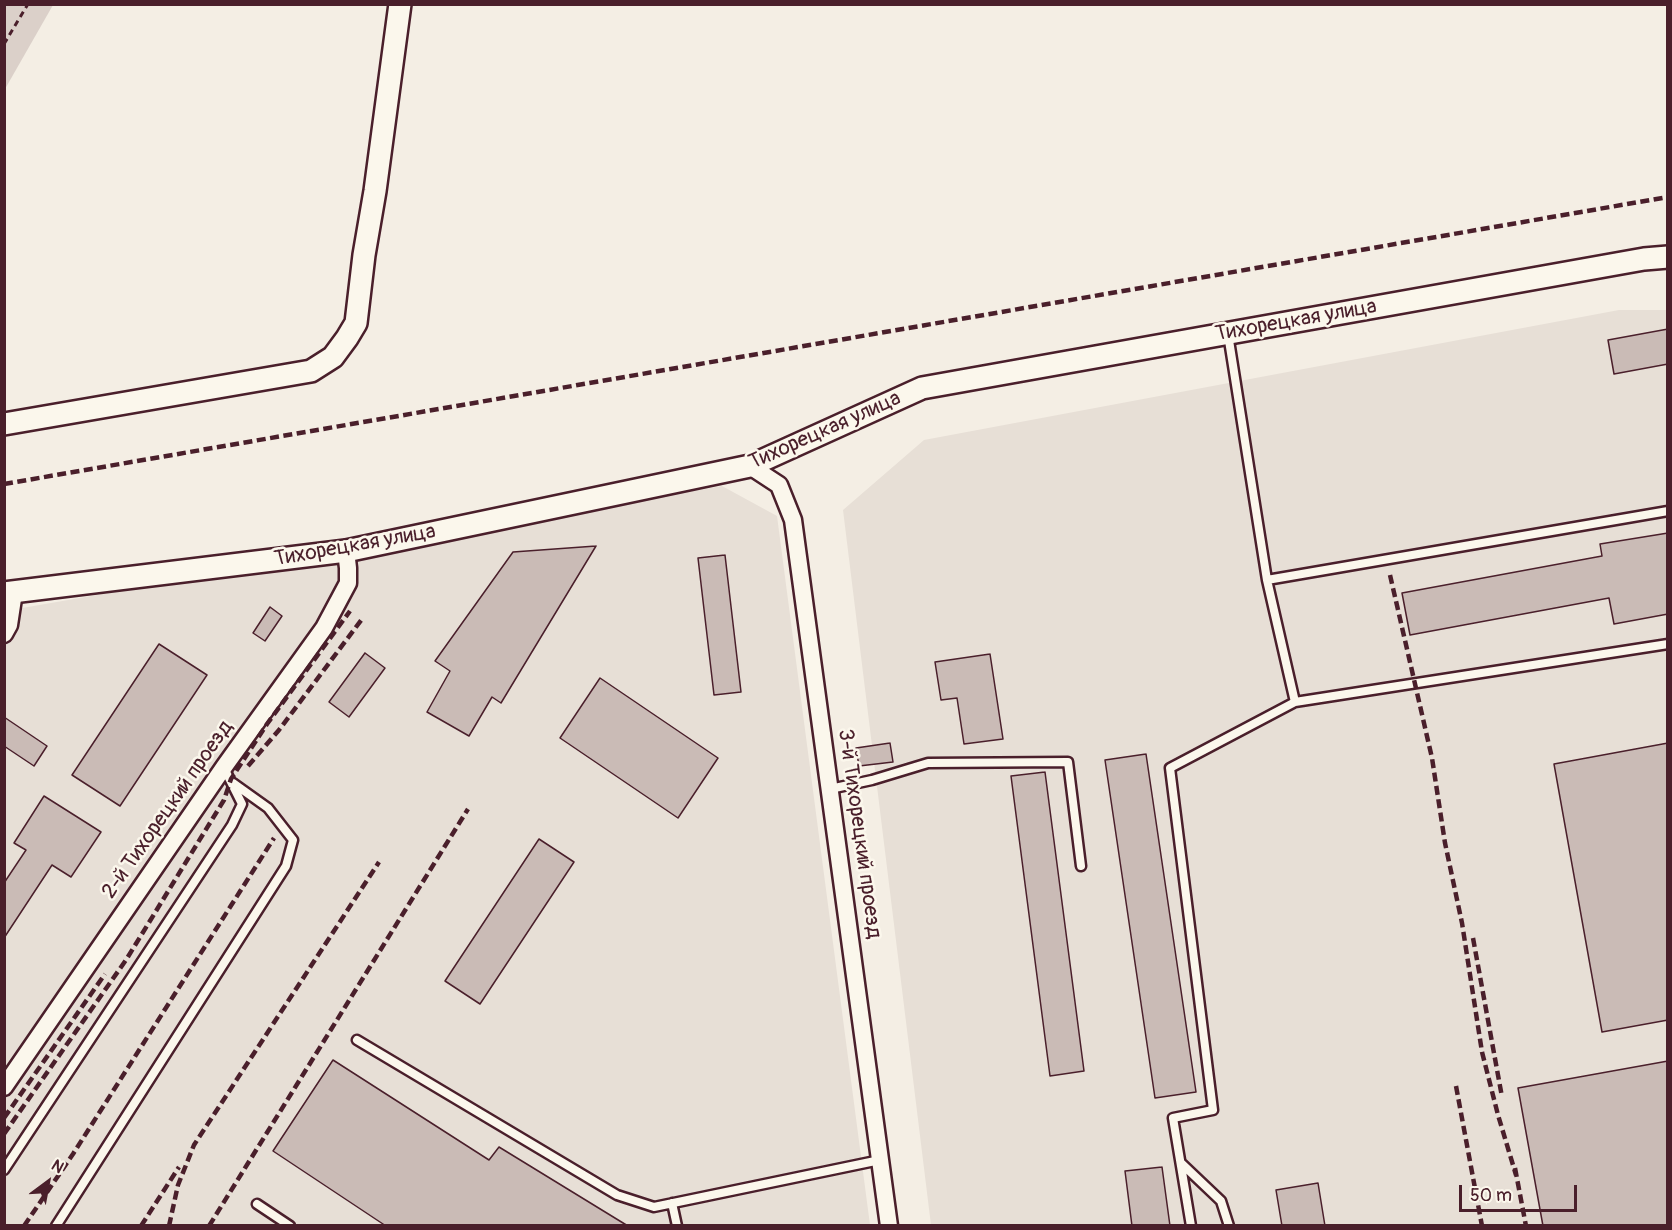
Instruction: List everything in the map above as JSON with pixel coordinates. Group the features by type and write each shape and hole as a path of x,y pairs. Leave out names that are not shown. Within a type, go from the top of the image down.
{"street":[{"path":"4,424 311,371 333,357 356,323 400,4"},
{"name":"Тихорецкая улица","path":"9,593 346,551 750,466 922,388 1644,259 1668,257"},
{"path":"1644,259 1668,271"},
{"name":"3-й Тихорецкий проезд","path":"750,466 779,485 793,520 889,1226"},
{"name":"2-й Тихорецкий проезд","path":"4,1087 224,767 324,628 348,583 346,551"},
{"path":"4,634 9,626 9,593"}],"lane":[{"path":"1228,333 1267,580 1295,702"},
{"path":"1267,580 1668,511"},
{"path":"1191,1226 1173,1118 1212,1110 1170,768 1295,702 1668,644"},
{"path":"830,789 928,764 1068,762 1081,866"},
{"path":"4,1170 232,825 242,804 224,767"},
{"path":"56,1226 286,866 293,840 268,808 233,783"},
{"path":"357,1040 617,1195 654,1207 881,1160"},
{"path":"1181,1162 1221,1202 1229,1226"},
{"path":"672,1203 677,1226"},
{"path":"256,1204 290,1226"}],"path":[{"path":"4,44 28,4"}],"shaded area":[{"path":"4,5 53,5 5,89"},
{"path":"1619,310 1667,310 1667,1225 931,1225 843,510 924,440"},
{"path":"722,486 777,516 870,1225 5,1226 5,611"}],"building":[{"path":"1668,329 1668,364 1614,374 1608,340"},
{"path":"1668,533 1668,614 1614,624 1609,598 1410,635 1402,593 1602,556 1600,544"},
{"path":"596,546 501,703 492,697 469,736 427,712 450,671 435,661 513,552"},
{"path":"725,555 741,692 714,695 698,558"},
{"path":"270,607 282,616 265,641 253,633"},
{"path":"159,644 207,675 120,806 72,775"},
{"path":"365,653 385,668 349,717 329,702"},
{"path":"990,654 1003,739 964,744 957,698 941,700 935,662"},
{"path":"600,678 718,758 678,818 560,738"},
{"path":"4,717 47,746 34,766 4,746"},
{"path":"890,743 893,762 859,766 856,748"},
{"path":"1668,743 1668,1020 1602,1032 1554,764"},
{"path":"1146,754 1196,1092 1155,1098 1105,760"},
{"path":"1045,772 1084,1071 1050,1076 1011,776"},
{"path":"44,796 101,832 71,877 52,865 4,938 4,883 26,850 14,843"},
{"path":"539,839 574,862 480,1004 445,981"},
{"path":"333,1060 489,1160 499,1147 628,1226 386,1226 273,1151"},
{"path":"1668,1061 1668,1226 1543,1226 1518,1088"},
{"path":"1162,1167 1170,1226 1132,1226 1125,1171"},
{"path":"1318,1183 1325,1226 1282,1226 1276,1190"}],"railway":[{"path":"4,484 1668,197"},
{"path":"1390,575 1432,758 1445,843 1462,923 1482,1052 1516,1175"},
{"path":"4,1134 126,960 224,800 231,779 267,724 350,611"},
{"path":"248,766 279,730 362,619"},
{"path":"209,1226 468,809"},
{"path":"24,1226 73,1154 274,838"},
{"path":"169,1226 178,1185 194,1145 379,862"},
{"path":"1473,938 1502,1097"},
{"path":"4,1118 105,974"},
{"path":"1456,1086 1482,1226"},
{"path":"141,1226 179,1167"},
{"path":"1515,1168 1526,1226"}]}
